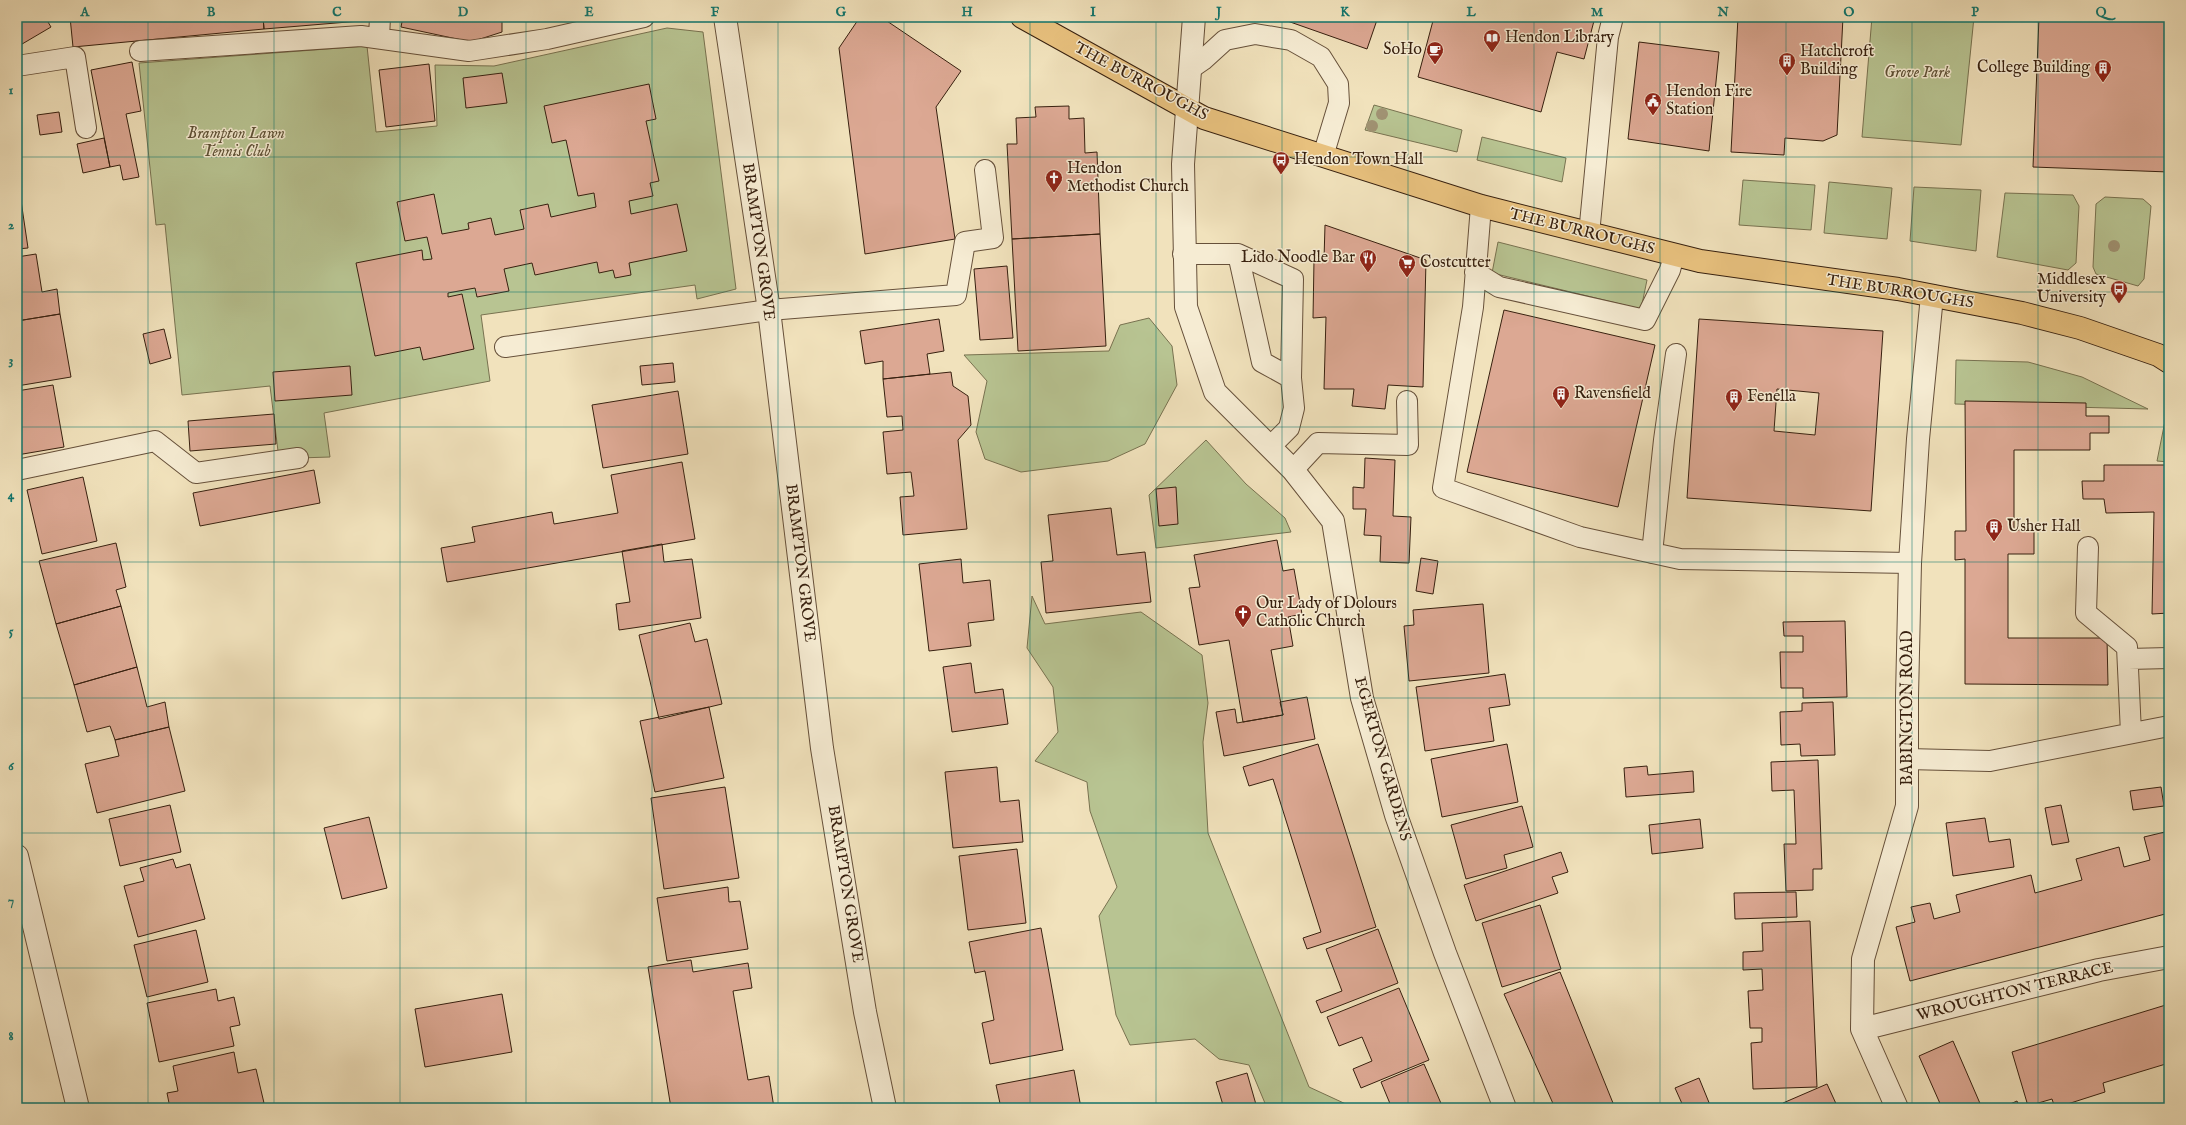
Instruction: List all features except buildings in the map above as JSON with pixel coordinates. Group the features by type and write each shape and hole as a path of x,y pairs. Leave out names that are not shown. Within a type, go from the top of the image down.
{"main road":[{"name":"THE BURROUGHS","path":"1022,17 1204,118 1323,156 1351,167 1481,206 1700,261 1932,296 2022,313 2080,328 2158,355 2169,362"}],"street":[{"name":"BRAMPTON GROVE","path":"725,17 769,310 822,748 865,1012 885,1108"},
{"name":"EGERTON GARDENS","path":"1194,17 1183,164 1183,254 1186,307 1215,392 1293,470 1332,521 1362,698 1396,815 1445,953 1505,1108"},
{"name":"BABINGTON ROAD","path":"1897,1108 1862,1029 1863,959 1907,806 1910,563 1918,439 1932,296"},
{"path":"17,856 78,1108"},
{"name":"WROUGHTON TERRACE","path":"1862,1029 2099,970 2169,957"}],"lane":[{"path":"379,38 380,17"},
{"path":"140,51 361,36 469,51 547,39 644,17"},
{"path":"1589,234 1608,37 1613,17"},
{"path":"1190,69 1204,60 1225,40 1255,34 1291,40 1322,57 1338,84 1339,103 1323,156"},
{"path":"17,66 75,57 86,128"},
{"path":"505,347 769,310 956,295 965,242 993,238 985,170"},
{"path":"1481,206 1473,307 1443,488 1580,537 1680,559 1910,563"},
{"path":"1183,254 1238,254 1293,279 1291,378 1294,408 1289,428 1270,447"},
{"path":"1238,254 1262,362 1291,378"},
{"path":"1475,272 1499,287 1645,320 1670,270 1674,255"},
{"path":"1652,553 1664,440 1676,354"},
{"path":"1293,470 1318,443 1408,445 1407,401"},
{"path":"17,470 155,441 196,473 298,458"},
{"path":"2088,547 2086,613 2127,647 2131,733"},
{"path":"2128,659 2169,658"},
{"path":"1907,759 1990,760 2169,726"}],"green space":[{"name":"Grove Park","path":"1872,17 1974,17 1961,145 1862,137"},
{"name":"Brampton Lawn Tennis Club","path":"667,28 703,32 736,289 697,299 695,285 481,315 490,381 324,413 330,457 298,458 278,451 270,386 182,395 165,224 156,225 139,63 367,46 376,132 437,126 435,65 494,66"},
{"path":"1374,105 1462,130 1457,152 1365,130"},
{"path":"1482,137 1566,158 1562,182 1477,160"},
{"path":"1743,180 1815,185 1811,230 1739,225"},
{"path":"1829,182 1892,188 1887,239 1824,233"},
{"path":"1914,187 1981,190 1976,251 1910,241"},
{"path":"2005,193 2073,195 2079,206 2076,263 2068,270 1997,257"},
{"path":"2105,197 2143,199 2151,206 2144,279 2138,286 2096,274 2093,267 2096,204"},
{"path":"1498,242 1647,280 1641,309 1492,273"},
{"path":"1149,318 1172,346 1177,385 1145,444 1108,461 1021,472 985,459 976,432 987,381 964,355 1109,351 1120,325"},
{"path":"1956,360 2028,362 2082,377 2148,409 1955,404"},
{"path":"2167,411 2169,412 2169,462 2157,461"},
{"path":"1206,440 1246,484 1285,518 1291,532 1156,548 1149,495"},
{"path":"1032,596 1045,624 1141,612 1202,655 1208,703 1203,742 1208,833 1309,1087 1348,1105 1348,1108 1267,1108 1249,1065 1219,1059 1195,1039 1130,1045 1116,1015 1099,916 1117,887 1090,811 1087,782 1035,761 1058,732 1053,687 1027,648"}],"place":[{"name":"Hendon Library","path":"1492,53"},
{"name":"SoHo","path":"1435,65"},
{"name":"Hatchcroft Building","path":"1787,76"},
{"name":"College Building","path":"2103,83"},
{"name":"Hendon Fire Station","path":"1653,116"},
{"name":"Hendon Town Hall","path":"1281,175"},
{"name":"Hendon Methodist Church","path":"1054,193"},
{"name":"Lido Noodle Bar","path":"1368,273"},
{"name":"Costcutter","path":"1407,278"},
{"name":"Middlesex University","path":"2119,304"},
{"name":"Ravensfield","path":"1561,409"},
{"name":"Fenella","path":"1734,412"},
{"name":"Usher Hall","path":"1994,542"},
{"name":"Our Lady of Dolours Catholic Church","path":"1243,628"}]}
